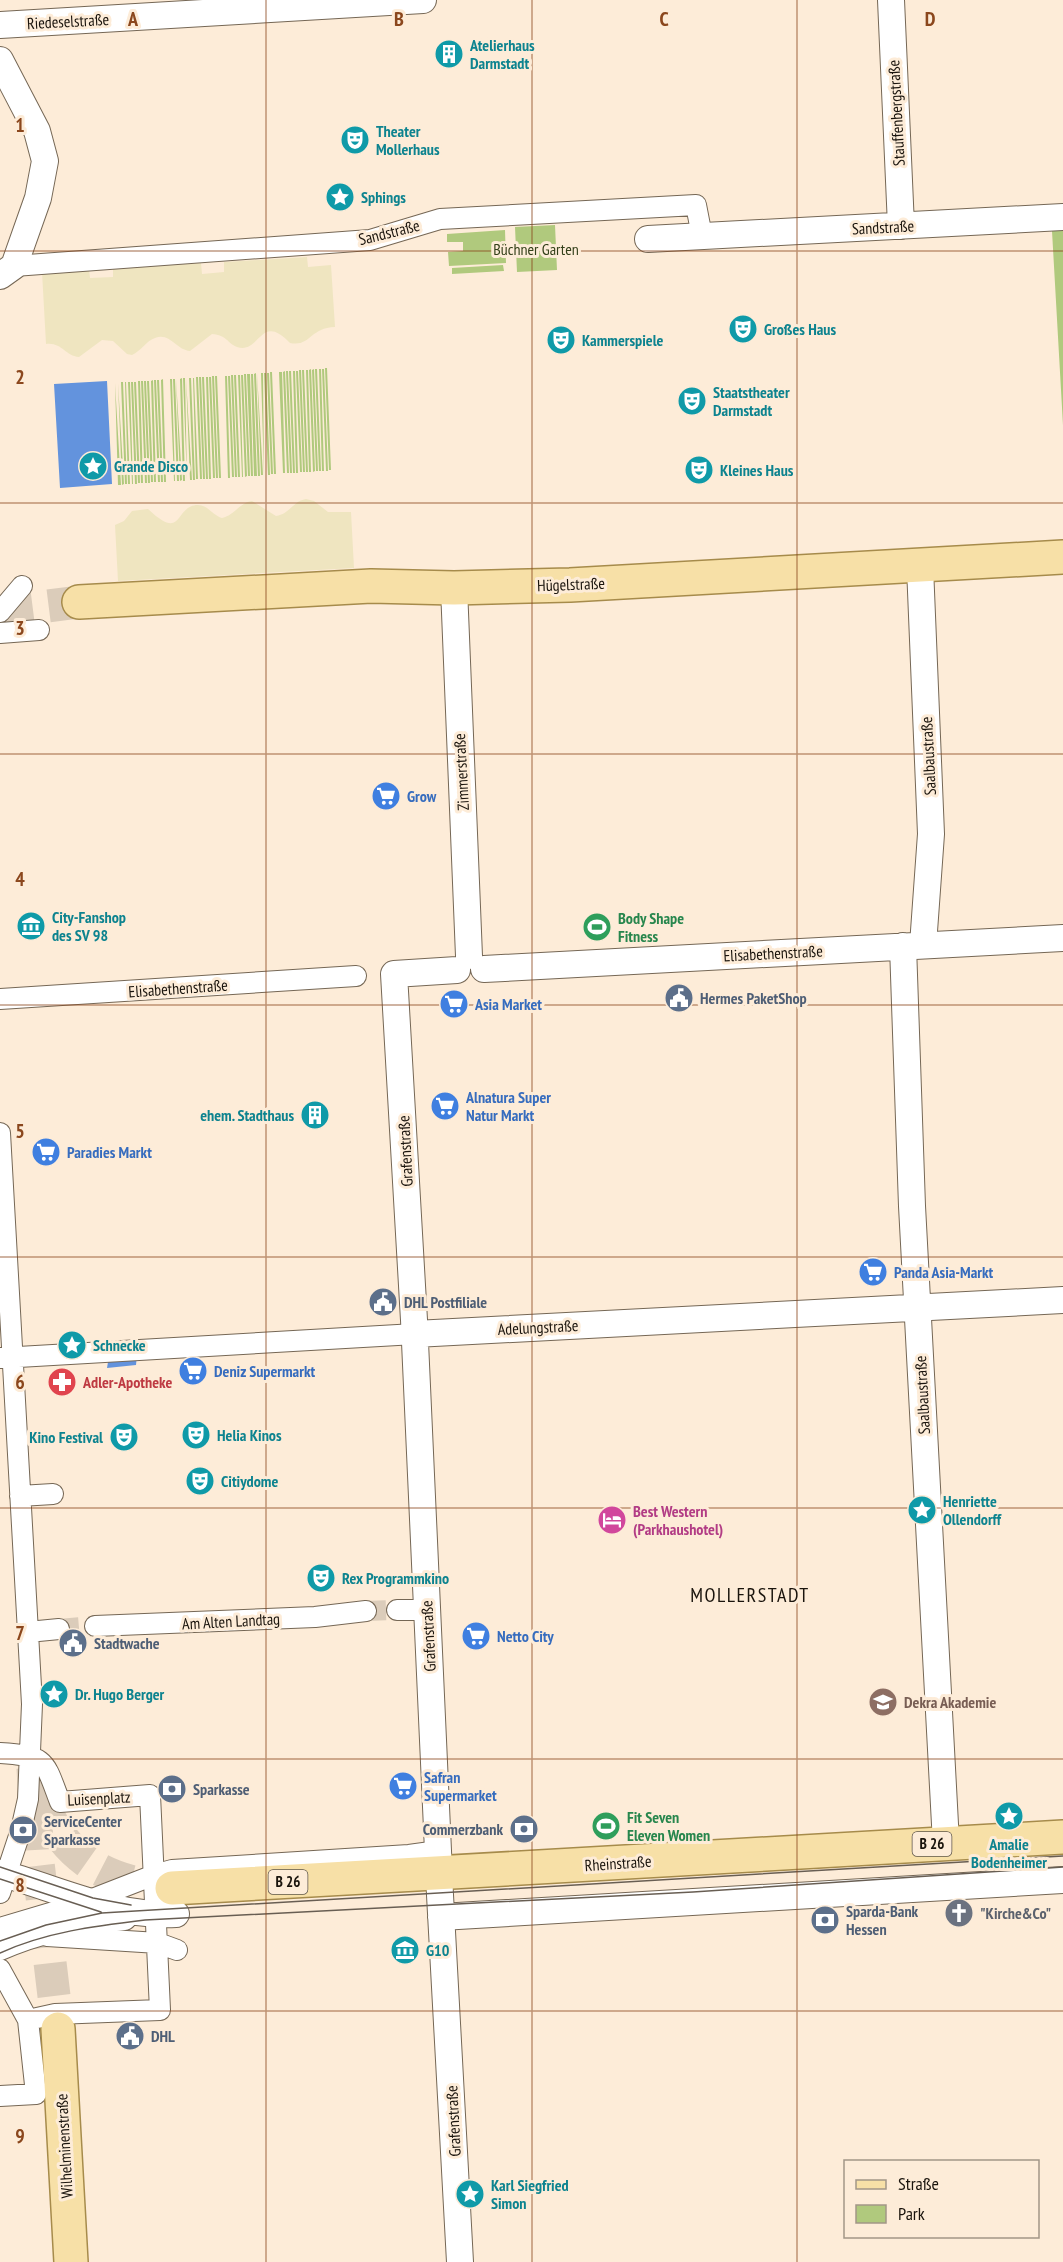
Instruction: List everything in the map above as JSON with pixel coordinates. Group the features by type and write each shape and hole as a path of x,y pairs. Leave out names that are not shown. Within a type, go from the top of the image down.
{"main road":[{"name":"Hügelstraße","path":"79,602 371,586 454,588 920,567 1063,557"},
{"name":"Rheinstraße","path":"163,1896 439,1862 1063,1837"},
{"name":"Wilhelminenstraße","path":"57,2024 71,2262"}],"street":[{"name":"Riedeselstraße","path":"0,25 423,0"},
{"name":"Stauffenbergstraße","path":"891,0 902,225"},
{"path":"0,60 38,131 45,161 38,198 7,271"},
{"name":"Sandstraße","path":"7,271 370,240 440,219 696,205 702,236"},
{"name":"Sandstraße","path":"648,239 1063,217"},
{"name":"Saalbaustraße","path":"920,567 931,834 913,946 917,1308 946,1843"},
{"path":"0,612 22,586"},
{"name":"Zimmerstraße","path":"454,588 470,965"},
{"path":"0,633 39,630"},
{"name":"Elisabethenstraße","path":"394,974 470,965 1063,938"},
{"name":"Grafenstraße","path":"394,974 460,2262"},
{"name":"Elisabethenstraße","path":"0,999 356,976"},
{"path":"0,1133 7,1386 20,1496 32,1704 32,1755 28,1799 2,1880 84,1902 163,1896"},
{"name":"Adelungstraße","path":"7,1357 733,1316 1063,1300"},
{"path":"20,1496 53,1494"},
{"path":"397,1610 427,1610"},
{"name":"Am Alten Landtag","path":"95,1626 304,1618 366,1611"},
{"path":"28,1632 60,1629"},
{"path":"0,1754 32,1755"},
{"name":"Luisenplatz","path":"32,1755 46,1765 60,1802 150,1795 163,1896 158,1943 160,2010 57,2024"},
{"path":"441,1917 1063,1880"},
{"path":"0,1930 84,1902 163,1896"},
{"path":"0,1947 33,1935 100,1919 163,1896"},
{"path":"0,1930 33,1935 158,1943 177,1950"},
{"path":"0,1969 57,2024 38,2098 0,2096"}],"green space":[{"name":"Büchner Garten","path":"555,225 557,270 517,272 515,227"},
{"path":"505,230 506,263 449,266 448,252 463,251 463,242 447,242 447,234"},
{"path":"1063,230 1063,425 1052,231"},
{"name":"Büchner Garten","path":"503,265 504,271 452,274 452,268"},
{"path":"325,368 327,368 331,470 329,470"},
{"path":"311,369 315,471 313,472 309,370"},
{"path":"314,369 318,471 316,471 312,370"},
{"path":"315,369 317,369 321,471 319,471"},
{"path":"319,369 321,369 324,471 322,471"},
{"path":"322,369 324,369 328,471 326,471"},
{"path":"299,370 301,370 305,472 303,472"},
{"path":"302,370 304,370 308,472 306,472"},
{"path":"306,370 308,370 311,472 309,472"},
{"path":"285,371 289,473 287,473 283,372"},
{"path":"286,371 288,371 292,473 290,473"},
{"path":"289,371 291,371 295,473 293,473"},
{"path":"293,371 295,371 298,473 296,473"},
{"path":"296,371 298,371 302,472 300,472"},
{"path":"270,372 272,372 276,474 274,474"},
{"path":"279,372 282,372 285,473 283,473"},
{"path":"256,373 260,476 258,476 254,374"},
{"path":"257,373 263,475 261,475"},
{"path":"261,373 263,373 264,475"},
{"path":"264,373 266,373 270,475 268,475"},
{"path":"267,373 269,373 273,474 271,474"},
{"path":"244,374 246,374 250,476 248,476"},
{"path":"247,374 250,374 253,476 251,476"},
{"path":"251,374 253,374 257,476 254,476"},
{"path":"231,375 233,375 237,477 235,477"},
{"path":"234,375 236,375 240,477 238,477"},
{"path":"238,375 240,375 243,477 242,477"},
{"path":"241,375 243,375 247,476 245,477"},
{"path":"212,376 214,376 218,478 216,478"},
{"path":"215,376 217,376 221,478 219,478"},
{"path":"225,376 227,376 230,478 228,478"},
{"path":"228,376 230,376 234,477 232,477"},
{"path":"196,377 198,377 202,479 200,479"},
{"path":"199,377 201,377 205,479 203,479"},
{"path":"202,377 204,377 208,479 206,479"},
{"path":"206,377 208,377 211,479 209,479"},
{"path":"209,377 211,377 215,478 213,478"},
{"path":"182,378 185,481 183,481 180,379"},
{"path":"183,378 185,378 187,480"},
{"path":"186,378 192,480 190,480"},
{"path":"189,378 191,378 195,480 193,480"},
{"path":"194,378 198,479 196,479"},
{"path":"163,379 166,482 164,482 161,380"},
{"path":"170,379 172,379 175,481 174,481"},
{"path":"173,379 175,379 179,481 177,481"},
{"path":"176,379 182,480 180,481"},
{"path":"153,380 156,482 154,482 151,381"},
{"path":"154,380 156,380 160,482 158,482"},
{"path":"157,380 159,380 163,482 161,482"},
{"path":"138,381 140,381 143,483 141,483"},
{"path":"141,381 143,381 147,483 145,483"},
{"path":"144,381 146,381 150,483 148,483"},
{"path":"147,381 149,381 153,482 151,482"},
{"path":"121,382 123,382 127,484 125,484"},
{"path":"126,382 130,484 128,484"},
{"path":"128,382 130,382 133,484 132,484"},
{"path":"131,382 133,382 137,484 135,484"},
{"path":"134,382 136,382 140,483 138,483"},
{"path":"115,383 121,485 118,485"},
{"path":"118,383 124,484 122,485"}],"sand":[{"path":"307,257 308,267 331,265 335,327 320,330 297,344 290,343 280,334 272,331 266,332 245,348 237,347 224,337 212,334 190,351 165,337 160,337 152,339 132,355 127,354 113,341 102,340 79,357 56,345 46,344 42,272 89,269 90,278 113,277 113,268 201,263 202,274 224,272 224,262"},
{"path":"306,499 314,501 328,512 351,512 354,568 118,581 115,525 124,521 132,511 148,509 160,519 173,523 190,507 201,505 222,518 252,501 276,516 285,513 298,502"}],"water":[{"path":"107,381 112,484 60,488 54,384"},
{"path":"137,1355 136,1365 107,1368 109,1356"}],"tunnel":[{"path":"0,612 79,602"},
{"path":"366,1611 397,1610"},
{"path":"59,1629 95,1626"},
{"path":"33,1768 38,1863 58,2029"},
{"path":"40,1796 49,1817 60,1834 86,1861 121,1879 163,1887"}],"tram line":[{"path":"0,1941 46,1925 102,1913 1063,1856"},
{"path":"0,1867 93,1898 131,1905"},
{"path":"0,1953 53,1935 145,1920 693,1892 1063,1867"},
{"path":"0,1879 101,1912"}],"place":[{"name":"Atelierhaus Darmstadt","path":"449,54"},
{"name":"Theater Mollerhaus","path":"355,140"},
{"name":"Sphings","path":"340,197"},
{"name":"Großes Haus","path":"743,329"},
{"name":"Kammerspiele","path":"561,340"},
{"name":"Staatstheater Darmstadt","path":"692,401"},
{"name":"Grande Disco","path":"93,466"},
{"name":"Kleines Haus","path":"699,470"},
{"name":"Grow","path":"386,796"},
{"name":"City-Fanshop des SV 98","path":"31,926"},
{"name":"Body Shape Fitness","path":"597,927"},
{"name":"Hermes PaketShop","path":"679,998"},
{"name":"Asia Market","path":"454,1004"},
{"name":"Alnatura Super Natur Markt","path":"445,1106"},
{"name":"ehem. Stadthaus","path":"315,1115"},
{"name":"Paradies Markt","path":"46,1152"},
{"name":"Panda Asia-Markt","path":"873,1272"},
{"name":"DHL Postfiliale","path":"383,1302"},
{"name":"Schnecke","path":"72,1345"},
{"name":"Deniz Supermarkt","path":"193,1371"},
{"name":"Adler-Apotheke","path":"62,1382"},
{"name":"Helia Kinos","path":"196,1435"},
{"name":"Kino Festival","path":"124,1437"},
{"name":"Citiydome","path":"200,1481"},
{"name":"Henriette Ollendorff","path":"922,1510"},
{"name":"Best Western (Parkhaushotel)","path":"612,1520"},
{"name":"Rex Programmkino","path":"321,1578"},
{"name":"Netto City","path":"476,1636"},
{"name":"Stadtwache","path":"73,1643"},
{"name":"Dr. Hugo Berger","path":"54,1694"},
{"name":"Dekra Akademie","path":"883,1702"},
{"name":"Safran Supermarket","path":"403,1786"},
{"name":"Sparkasse","path":"172,1789"},
{"name":"Amalie Bodenheimer","path":"1009,1816"},
{"name":"Fit Seven Eleven Women","path":"606,1826"},
{"name":"Commerzbank","path":"524,1829"},
{"name":"ServiceCenter Sparkasse","path":"23,1830"},
{"name":"\"Kirche&Co\"","path":"959,1913"},
{"name":"Sparda-Bank Hessen","path":"825,1920"},
{"name":"G10","path":"405,1950"},
{"name":"DHL","path":"130,2036"},
{"name":"Karl Siegfried Simon","path":"470,2194"}],"district":[{"name":"MOLLERSTADT","path":"750,1595"}]}
